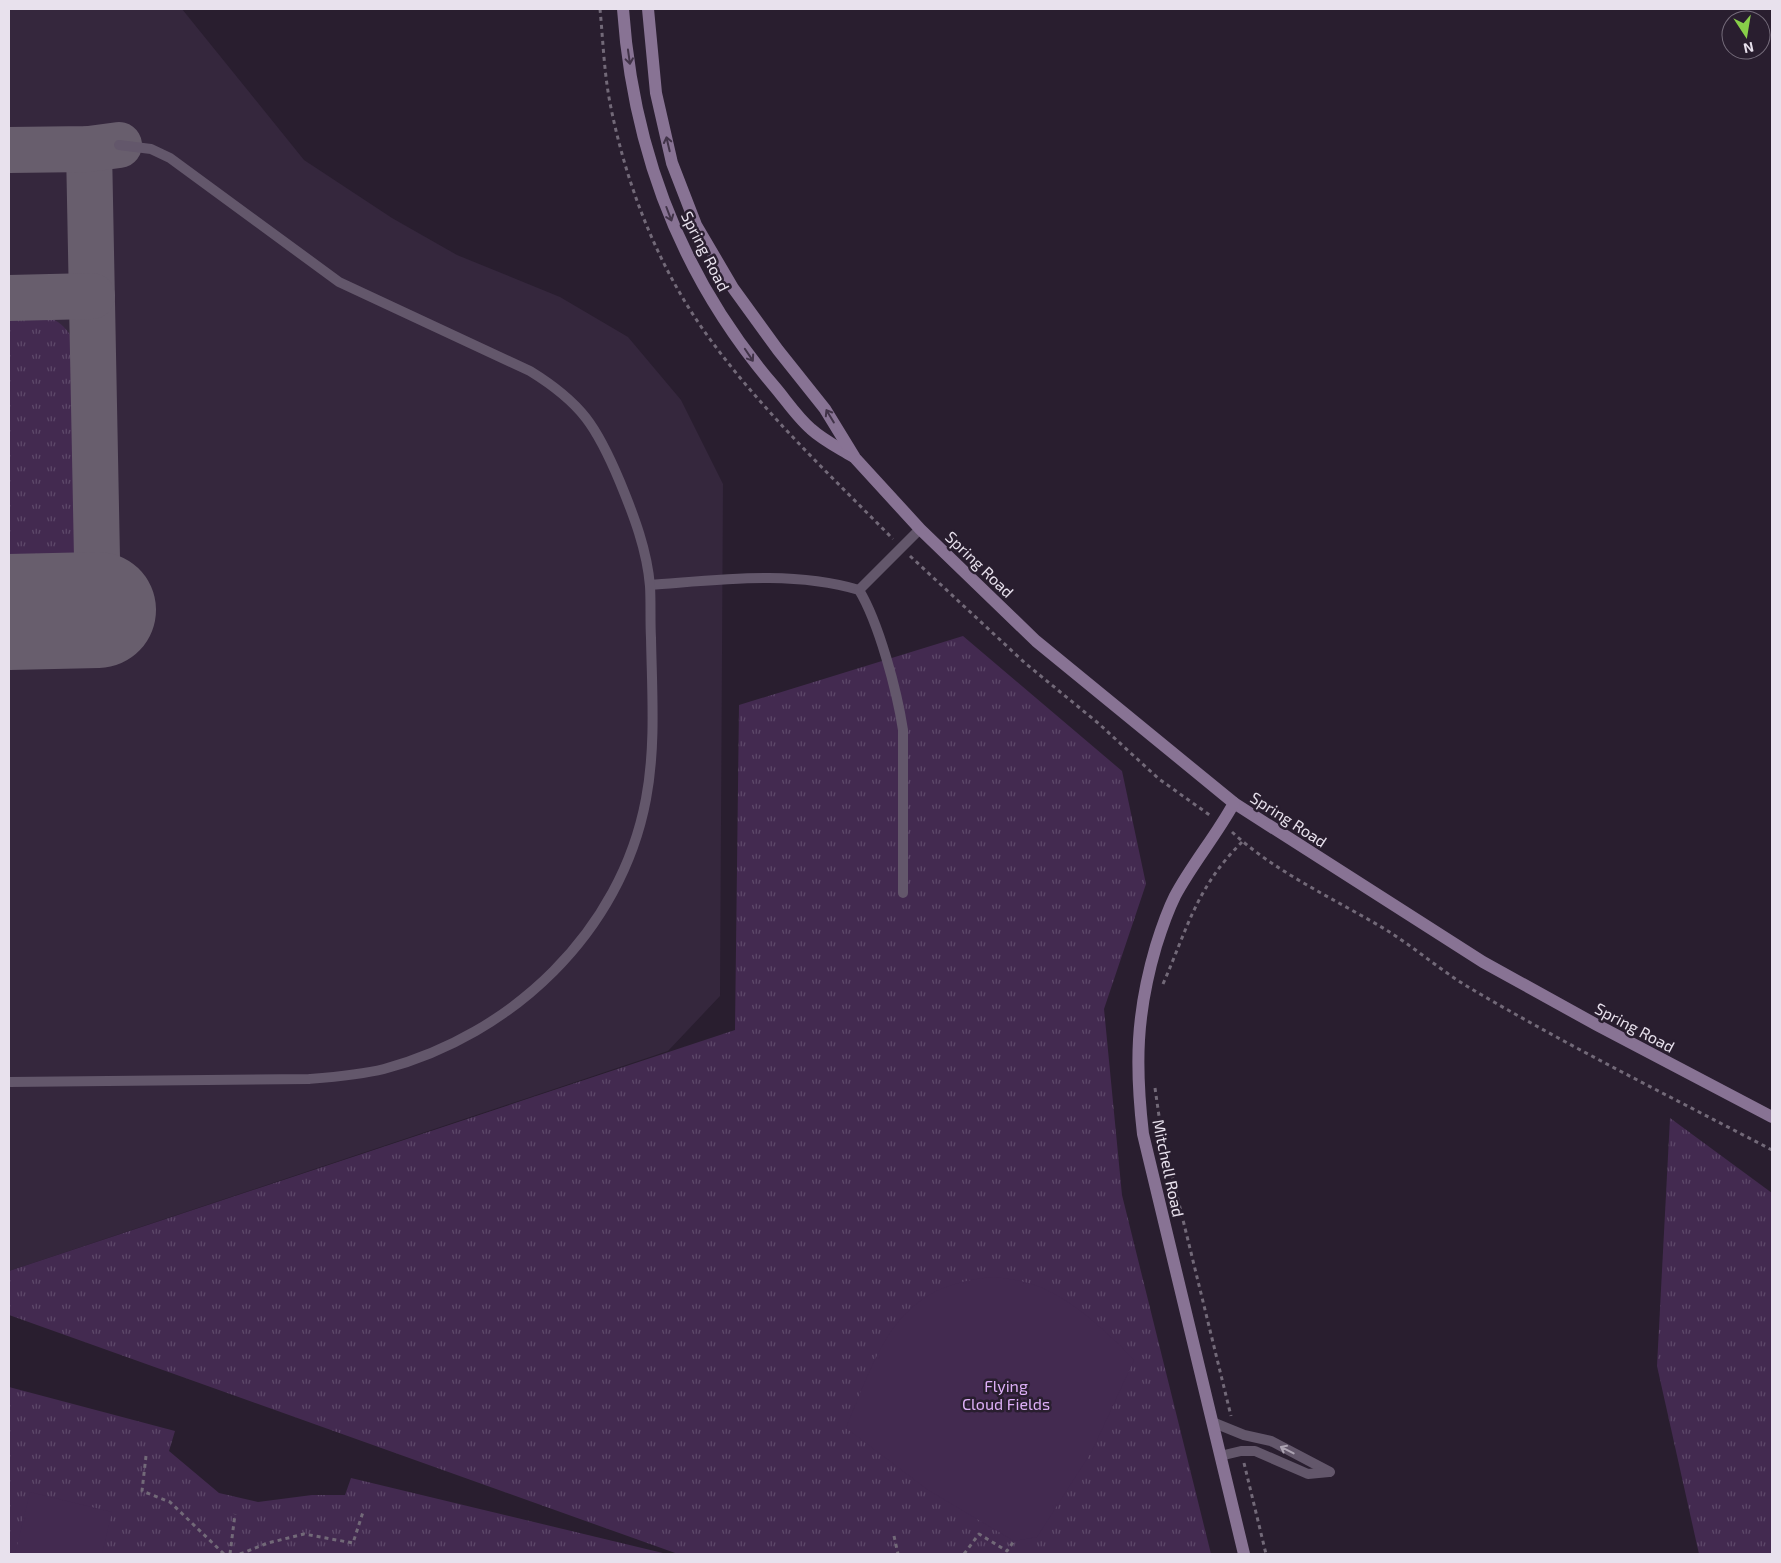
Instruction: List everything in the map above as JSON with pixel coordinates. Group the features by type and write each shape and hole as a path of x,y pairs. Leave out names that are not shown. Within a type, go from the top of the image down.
{"main road":[{"name":"Spring Road","path":"623,9 634,95 649,160 676,234 712,300 756,365 811,430 855,458"},
{"name":"Spring Road","path":"648,9 656,93 672,163 696,225 733,288 778,350 825,409 855,458 920,529 1036,641 1234,803 1483,962 1772,1117"},
{"name":"Mitchell Road","path":"1234,803 1223,824 1174,897 1161,930 1141,1009 1137,1049 1138,1089 1143,1134 1244,1554"}],"lane":[{"path":"9,1082 309,1079 381,1070 414,1060 446,1047 494,1022 529,996 584,938 623,872 636,838 646,801 653,738 650,585 639,530 605,447 595,428 569,398 530,371 339,282 170,158 151,149 119,145"},
{"path":"859,590 920,529"},
{"path":"650,585 771,577 838,584 859,590 871,609 901,714 903,730 903,893"},
{"path":"1212,1422 1235,1431 1271,1441 1330,1472 1308,1474 1266,1454 1241,1451 1220,1456"}],"path":[{"path":"600,9 610,102 621,150 636,196 664,263 706,334 736,373 792,436 901,548 1025,663 1098,722 1158,779 1223,824 1242,842 1308,885 1389,932 1474,990 1772,1150"},
{"path":"1162,987 1195,904 1212,875 1242,842"},
{"path":"1155,1087 1161,1130 1235,1431"},
{"path":"1241,1451 1266,1554"},
{"path":"146,1456 142,1491 170,1502 224,1554"},
{"path":"240,1554 268,1542 304,1534 353,1543 363,1512"},
{"path":"230,1554 235,1514"},
{"path":"964,1554 978,1534 1007,1551 1014,1541"},
{"path":"894,1536 898,1554"}],"shaded area":[{"path":"9,9 182,9 304,160 392,218 457,255 560,297 628,337 681,400 723,484 720,996 668,1051 9,1271"}],"green space":[{"path":"42,314 61,324 66,329 77,353 81,540 75,552 61,567 43,573 9,574 9,315"},
{"name":"Flying Cloud Fields","path":"963,636 1122,771 1146,884 1104,1009 1122,1195 1211,1554 678,1554 9,1315 9,1271 735,1030 739,705"},
{"path":"1670,1118 1772,1193 1772,1554 1699,1554 1657,1366"},
{"name":"Flying Cloud Fields","path":"995,1277 1018,1280 1053,1293 1079,1310 1102,1329 1134,1360 1092,1451 1037,1537 1014,1541 928,1490 846,1428 882,1347 896,1325 913,1307 934,1292 961,1282"},
{"path":"9,1387 175,1431 169,1451 219,1493 258,1502 312,1495 345,1495 351,1478 667,1554 9,1554"},
{"path":"30,1492 112,1512 102,1554 15,1554"}],"taxiway":[{"path":"9,150 89,149 119,145"},
{"path":"89,149 98,610"},
{"path":"9,298 92,296"}],"runway":[{"path":"9,612 98,610"}]}
